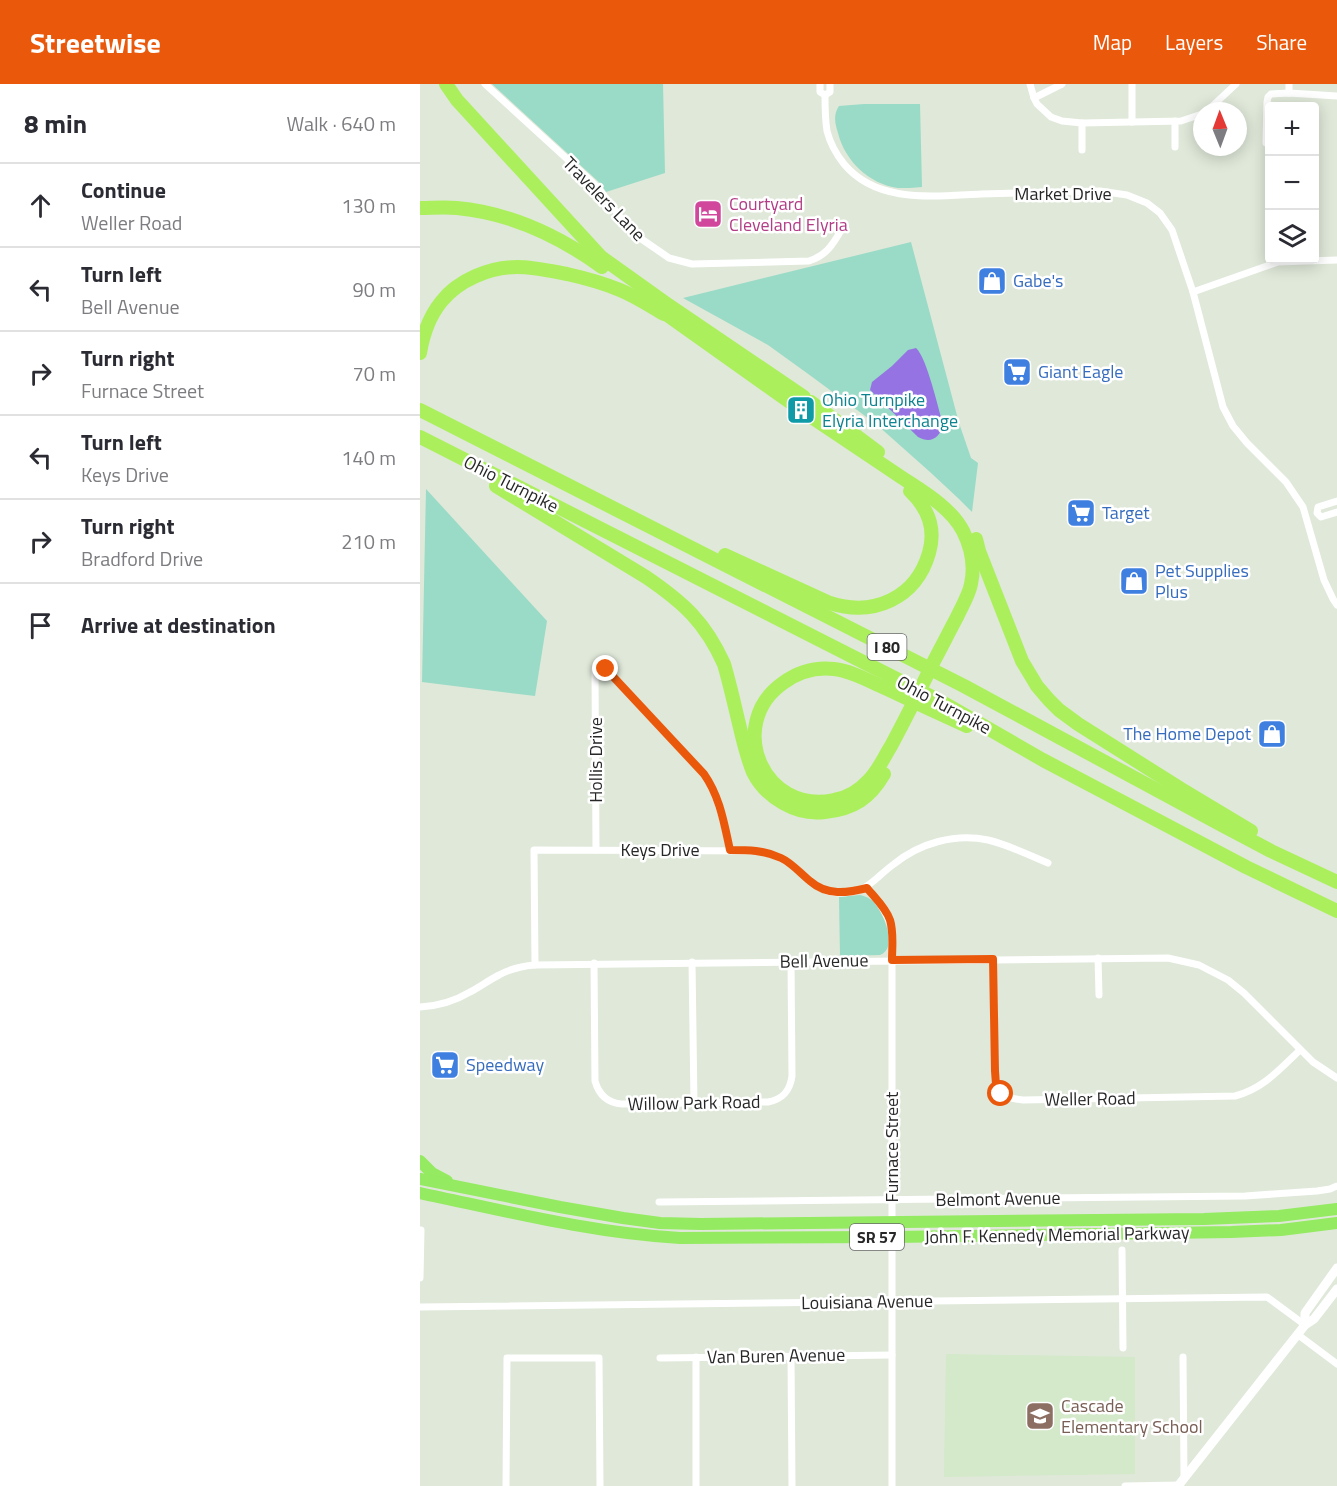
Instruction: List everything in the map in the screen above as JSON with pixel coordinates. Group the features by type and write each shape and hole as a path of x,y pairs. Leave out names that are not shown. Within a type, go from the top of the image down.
{"highway":[{"path":"434,445 646,578 683,604 703,626 724,664 747,756 766,790 789,806 804,812 820,813 851,807 871,793 878,784 945,649 971,585 972,563 968,544 960,525 946,510 601,257 457,100 446,84"},
{"path":"420,202 490,213 544,231 564,241 674,320 804,405 955,509 970,526 977,540 1022,661 1037,686 1059,710 1181,789 1337,878"},
{"path":"420,208 441,205 482,207 520,216 557,232 601,257"},
{"path":"420,353 429,321 448,294 480,275 498,269 530,268 587,278 622,291 674,320"},
{"name":"Ohio Turnpike","path":"420,410 964,686 1230,829 1337,882"},
{"name":"Ohio Turnpike","path":"420,437 942,702 1043,760 1246,867 1337,911"},
{"path":"568,485 830,603 842,607 864,608 886,603 912,586 923,570 933,537 928,516 916,496 885,466"},
{"path":"945,649 975,598 979,584 980,551"},
{"path":"904,731 869,780 855,792 843,798 827,801 799,799 778,788 762,767 754,739 758,713 774,689 799,674 828,669 849,672 1043,760"},
{"name":"SR 57","path":"420,1161 432,1173 456,1186"},
{"name":"John F. Kennedy Memorial Parkway","path":"420,1179 590,1213 660,1223 1204,1219 1279,1216 1337,1209"},
{"name":"John F. Kennedy Memorial Parkway","path":"420,1193 562,1222 661,1237 699,1239 1230,1232 1281,1230 1331,1224"},
{"path":"1331,1224 1337,1231"}],"street":[{"name":"Travelers Lane","path":"485,84 589,179 640,238 669,258 692,264 809,261 827,252 840,232"},
{"name":"Market Drive","path":"820,84 820,92 825,95"},
{"name":"Market Drive","path":"825,95 830,92 830,84"},
{"path":"1030,84 1034,98 1044,111 1051,117 1062,121 1082,123 1175,121 1193,117"},
{"path":"1034,98 1062,84"},
{"path":"1132,84 1132,122"},
{"path":"1217,102 1236,84"},
{"path":"1289,84 1289,93"},
{"path":"1268,102 1268,97 1275,93 1337,96"},
{"name":"Market Drive","path":"825,95 826,124 833,147 849,170 873,187 888,192 926,196 1100,191 1135,197 1160,213 1172,230 1193,292 1223,407 1233,426 1247,444 1286,482 1303,507 1324,580 1337,605"},
{"path":"1175,121 1175,147"},
{"path":"1082,123 1082,150"},
{"path":"1193,292 1278,262 1337,260"},
{"path":"1317,513 1318,507 1337,501"},
{"path":"1317,513 1321,517 1337,512"},
{"path":"1305,516 1317,513"},
{"name":"Hollis Drive","path":"596,850 595,669 606,669 704,774 719,804 730,850"},
{"path":"867,888 893,864 912,852 933,843 952,839 988,840 1048,863"},
{"name":"Keys Drive","path":"535,965 534,850 754,850 772,854 788,862 812,883 824,890 839,893 867,888"},
{"name":"Furnace Street","path":"867,888 886,912 892,930 892,1486"},
{"path":"1098,958 1099,995"},
{"name":"Bell Avenue","path":"420,1007 455,999 499,975 517,968 535,965 1168,958 1189,961 1209,969 1236,986 1300,1050 1318,1066 1337,1078"},
{"name":"Weller Road","path":"993,959 995,1078 1001,1094 1011,1099 1235,1096 1254,1090 1265,1083 1300,1050"},
{"name":"Willow Park Road","path":"594,963 595,1081 600,1093 617,1104 768,1102 775,1101 786,1093 792,1076 791,961"},
{"path":"692,962 693,1103"},
{"name":"Belmont Avenue","path":"659,1202 1245,1196 1317,1191 1337,1186"},
{"path":"420,1278 421,1230"},
{"path":"1122,1250 1123,1348"},
{"path":"1305,1325 1305,1313 1337,1268"},
{"path":"1125,1486 1180,1483 1297,1334 1314,1319 1337,1289"},
{"name":"Louisiana Avenue","path":"420,1307 1267,1297 1305,1325"},
{"path":"1297,1334 1337,1364"},
{"name":"Van Buren Avenue","path":"660,1358 892,1355"},
{"path":"791,1356 792,1486"},
{"path":"1180,1483 1183,1357"},
{"path":"506,1486 507,1358 599,1358 600,1486"},
{"path":"696,1358 696,1486"}],"shaded area":[{"path":"492,84 663,84 665,173 606,192 601,184"},
{"path":"920,104 922,187 887,186 868,176 852,162 841,143 835,119 836,113 839,106"},
{"path":"911,242 959,423 971,458 978,463 972,512 876,424 768,345 683,298"},
{"path":"916,348 928,372 943,424 940,433 931,440 918,437 870,390 872,382 908,350"},
{"path":"426,489 547,621 535,696 422,682"},
{"path":"860,895 873,901 881,913 889,938 888,945 886,951 880,955 840,956 839,897"},
{"name":"Cascade Elementary School","path":"946,1354 1135,1357 1135,1474 944,1477"}],"place":[{"name":"Courtyard Cleveland Elyria","path":"708,214"},
{"name":"Gabe's","path":"992,281"},
{"name":"Giant Eagle","path":"1017,372"},
{"name":"Ohio Turnpike Elyria Interchange","path":"801,410"},
{"name":"Target","path":"1081,513"},
{"name":"Pet Supplies Plus","path":"1134,581"},
{"name":"The Home Depot","path":"1272,734"},
{"name":"Speedway","path":"445,1065"},
{"name":"Cascade Elementary School","path":"1040,1416"}],"route":[{"path":"606,669 704,774 719,804 730,850 754,850 772,854 783,859 824,890 839,893 867,888 890,920 892,960 993,959 995,1071 996,1084 1001,1094"}]}
